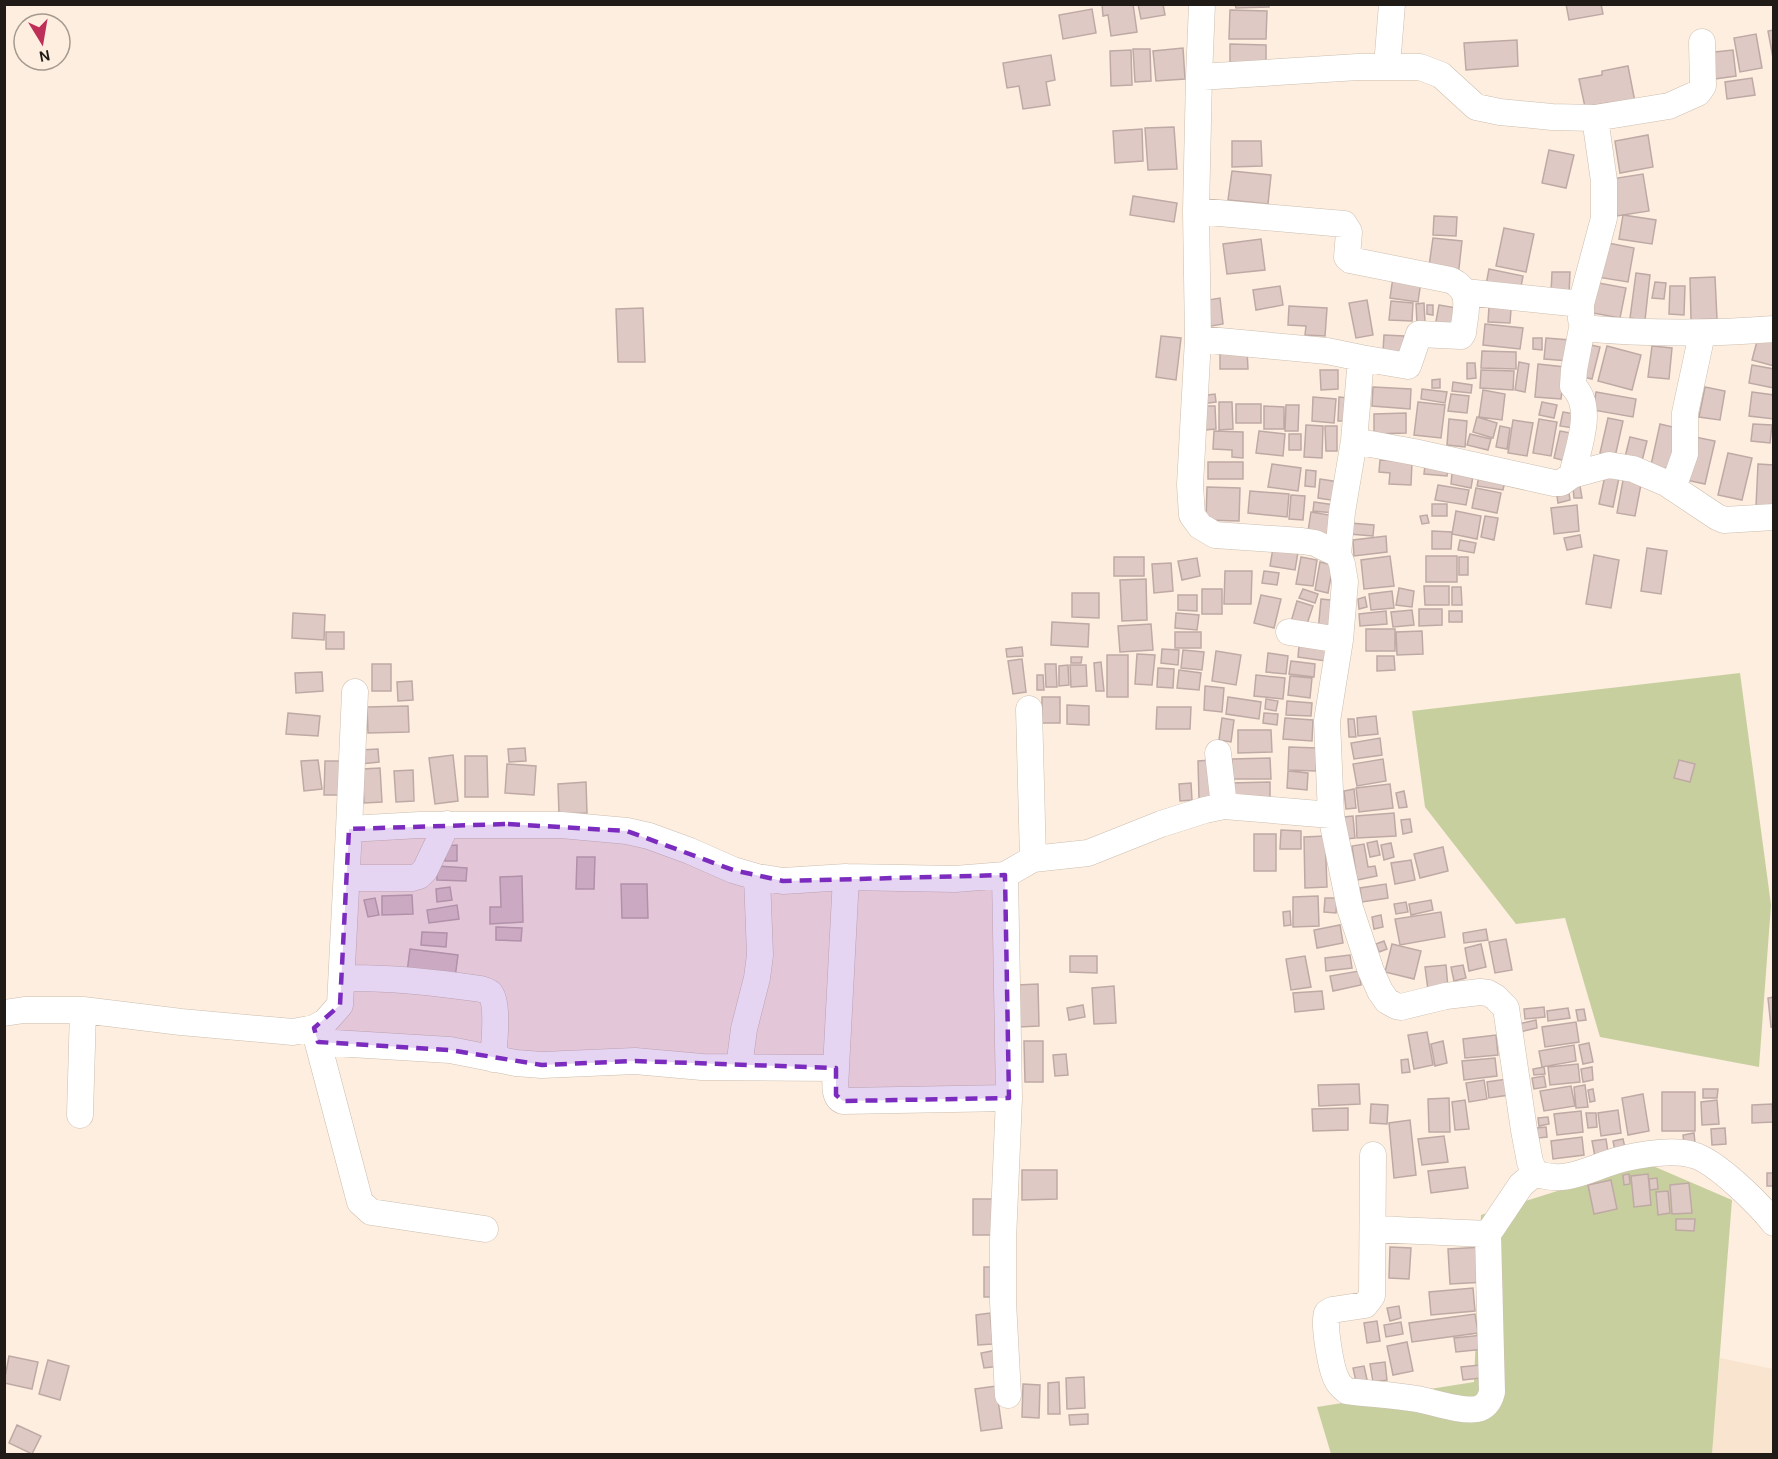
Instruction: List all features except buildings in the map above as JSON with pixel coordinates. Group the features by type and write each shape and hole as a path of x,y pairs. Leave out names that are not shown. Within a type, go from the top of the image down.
{"street":[{"path":"1202,4 1196,211 1198,339 1190,485 1192,515 1200,526 1215,535 1315,543 1338,554"},
{"path":"1387,66 1392,4"},
{"path":"1199,77 1387,66 1431,70 1441,75 1476,107 1500,112 1552,117 1595,118 1669,106 1698,93 1703,86 1702,42"},
{"path":"1572,475 1585,413 1582,397 1573,386 1574,370 1581,316 1604,218 1604,181 1595,118"},
{"path":"1196,211 1344,224 1348,232 1347,257 1350,261 1450,280 1460,285 1465,292 1465,312 1461,336 1419,334 1408,366 1327,351 1198,339"},
{"path":"1465,292 1581,316 1648,334 1702,334 1773,329"},
{"path":"1673,488 1685,454 1685,413 1702,334"},
{"path":"1361,358 1354,441 1341,512 1338,554 1345,582 1340,640 1327,728 1331,815 1350,908 1371,971 1387,1001 1391,1004 1401,1006 1446,996 1480,992 1488,993 1501,1001 1506,1008 1524,1130 1530,1162 1535,1173 1548,1178 1563,1178 1618,1160 1676,1152 1690,1154 1701,1157 1730,1179 1773,1223"},
{"path":"1354,441 1554,483 1561,483 1572,475 1609,465 1633,469 1647,473 1673,488 1717,518 1724,520 1773,517"},
{"path":"1289,632 1340,640"},
{"path":"355,692 340,1005 316,1035 360,1202 371,1212 485,1229"},
{"path":"1029,709 1033,859"},
{"path":"1218,753 1224,806"},
{"path":"349,830 447,824 561,825 627,831 669,843 733,870 783,881 846,877 955,879 1005,875 1033,859 1088,853 1161,824 1224,806 1331,815"},
{"path":"347,878 412,878 419,876 447,824"},
{"path":"1005,875 1009,1098 1003,1292 1008,1395"},
{"path":"739,1067 744,1029 757,978 760,954 757,877"},
{"path":"846,877 836,1068 838,1099 843,1101 1009,1098"},
{"path":"342,978 388,977 429,981 489,992 493,998 495,1017 493,1059"},
{"path":"4,1013 24,1010 83,1010 450,1050 493,1059 542,1065 635,1061 702,1067 836,1068"},
{"path":"80,1115 83,1010"},
{"path":"1372,1155 1372,1296 1365,1305 1332,1310 1327,1313 1325,1318 1335,1378 1347,1391 1415,1399 1468,1409 1478,1409 1484,1406 1491,1400 1492,1392 1488,1234 1521,1185 1535,1173"},
{"path":"1373,1228 1488,1234"}],"highlighted area":[{"path":"508,824 627,831 733,870 783,881 1005,875 1009,1098 843,1101 836,1095 836,1068 635,1061 542,1065 450,1050 318,1042 314,1028 340,1005 349,829"}],"shaded area":[{"path":"1720,1358 1773,1369 1773,1454 1712,1454"}],"green space":[{"path":"1740,673 1771,905 1759,1067 1600,1037 1565,918 1516,924 1425,807 1412,711"},
{"path":"1646,1163 1732,1200 1712,1454 1331,1454 1317,1407 1474,1382 1481,1215"}]}
